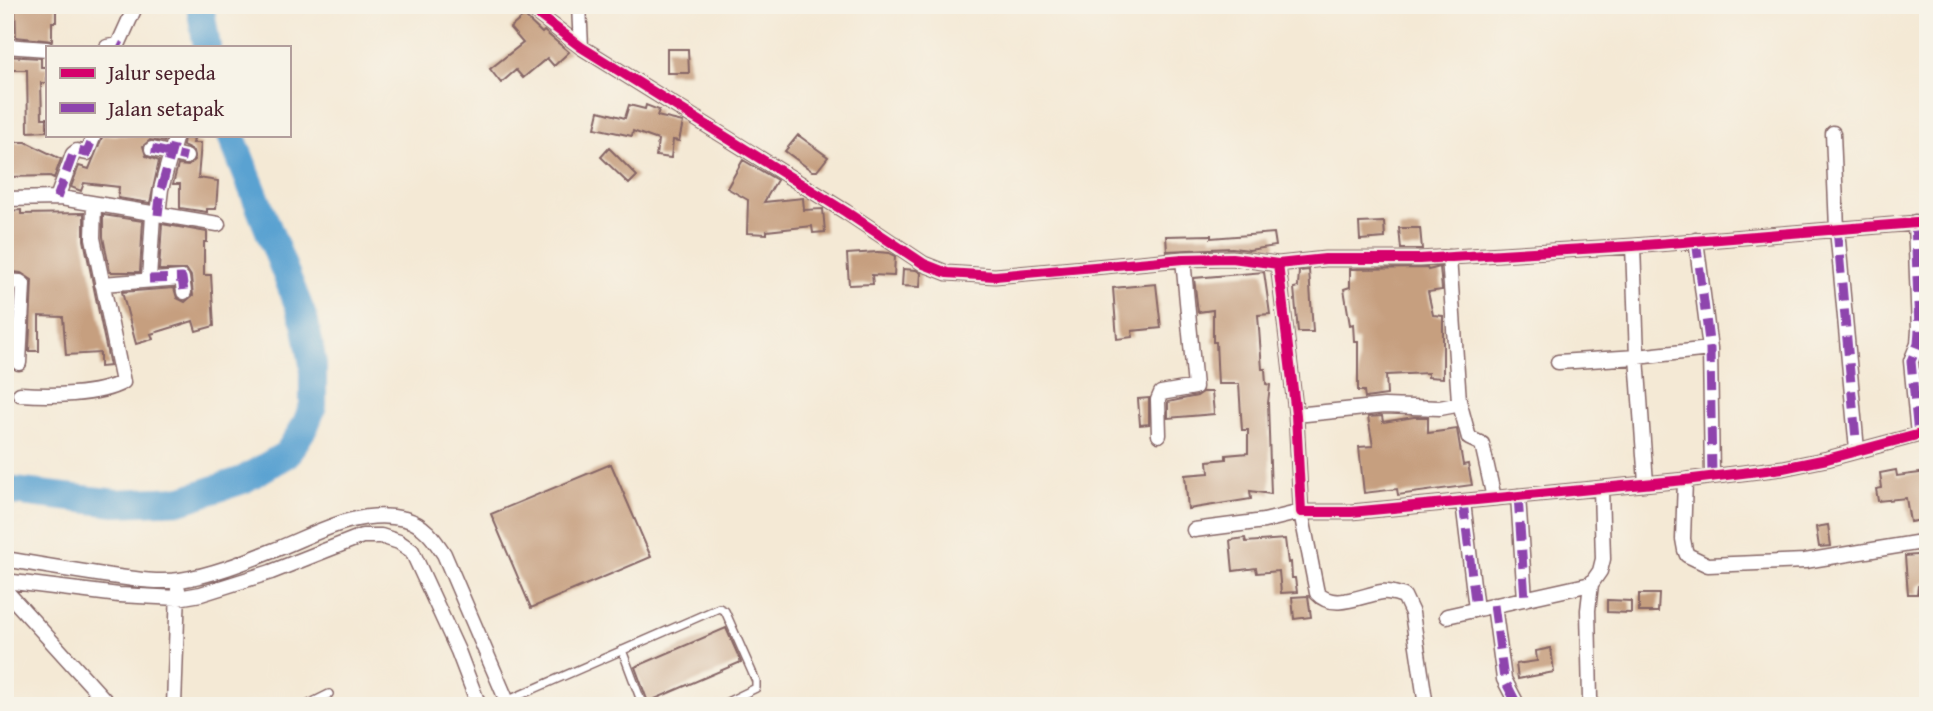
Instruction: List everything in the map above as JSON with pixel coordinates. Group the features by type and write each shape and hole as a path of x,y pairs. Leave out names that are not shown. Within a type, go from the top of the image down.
{"street":[{"path":"114,46 136,5"},
{"path":"526,5 582,47 835,205 924,264 947,273 995,276 1231,258 1278,264 1325,259 1449,257 1633,246 1921,222 1919,330 1918,344 1911,364 1923,433 1783,468 1463,502 1351,512 1301,512 1264,521 1194,530"},
{"path":"579,5 582,47"},
{"path":"5,46 46,48"},
{"path":"1833,133 1837,229 1857,450"},
{"path":"57,198 73,154 76,151 87,153 94,136"},
{"path":"149,279 156,215 162,189 178,156 175,139"},
{"path":"152,149 178,156"},
{"path":"5,200 57,198 218,224"},
{"path":"20,394 88,391 112,387 123,382 93,238 94,205"},
{"path":"1696,240 1710,349 1712,476"},
{"path":"1633,246 1637,358 1646,483"},
{"path":"1449,257 1459,401 1469,438 1482,444 1494,498"},
{"path":"1159,435 1158,400 1161,392 1195,387 1183,260"},
{"path":"1278,264 1296,415 1301,512 1318,593 1322,599 1338,602 1385,592 1404,596 1412,613 1426,706"},
{"path":"102,285 181,278 184,292"},
{"path":"5,281 23,284 19,363"},
{"path":"1558,362 1637,358 1710,349"},
{"path":"1296,415 1384,406 1447,408 1459,401"},
{"path":"1685,480 1685,550 1687,555 1708,565 1805,561 1928,541"},
{"path":"1588,706 1588,610 1591,584 1600,571 1603,559 1601,488"},
{"path":"1518,495 1525,599"},
{"path":"1463,502 1476,609"},
{"path":"5,559 145,580 178,580 219,571 337,523 361,518 405,519 430,534 444,554 504,704"},
{"path":"412,551 430,534"},
{"path":"5,581 119,595 178,598 201,594 271,572 362,536 381,536 399,542 412,551 458,652 479,706"},
{"path":"174,706 178,580"},
{"path":"1447,616 1591,584"},
{"path":"5,590 110,706"},
{"path":"1494,605 1504,678 1518,706"}],"lane":[{"path":"504,704 719,608 725,611 756,681 756,688 751,692 719,706"},
{"path":"622,650 643,706"},
{"path":"305,706 329,694"}],"building":[{"path":"15,5 56,5 52,41 16,37"},
{"path":"524,16 569,52 554,66 547,58 523,78 516,70 501,83 490,69 523,43 510,28"},
{"path":"667,49 688,49 689,73 667,73"},
{"path":"5,56 41,58 41,67 46,67 46,83 41,83 42,118 46,118 46,131 28,132 27,70 5,70"},
{"path":"629,105 645,109 646,105 659,110 657,116 683,122 679,141 673,140 671,158 656,156 658,140 633,131 632,136 595,128 599,111 625,118"},
{"path":"798,135 828,157 817,171 812,171 785,151"},
{"path":"103,136 167,136 164,142 150,140 143,146 146,156 159,161 150,203 118,198 119,187 84,183 81,191 71,187 79,166 89,169"},
{"path":"184,137 194,139 193,143 201,143 198,178 218,181 216,209 207,209 207,212 180,208 180,184 173,184 178,165 188,166 195,160 193,151 183,146"},
{"path":"5,142 26,142 61,159 54,178 5,177"},
{"path":"609,148 637,176 629,184 601,157"},
{"path":"743,160 777,180 764,202 803,198 804,210 823,209 825,232 813,233 812,226 767,231 767,234 747,233 748,200 727,188"},
{"path":"21,210 21,214 84,213 84,240 110,366 100,367 100,353 66,355 63,317 39,316 39,351 29,351 32,280 21,273 5,271 7,211"},
{"path":"103,215 143,221 140,272 110,272 103,237"},
{"path":"1384,222 1385,238 1360,240 1359,223"},
{"path":"162,224 207,232 207,242 204,242 204,275 211,275 214,326 196,331 193,321 151,334 153,339 136,344 122,292 174,288 177,298 185,302 193,295 191,276 187,270 159,270"},
{"path":"1399,228 1420,228 1422,249 1401,249"},
{"path":"1274,233 1276,246 1249,250 1232,248 1167,251 1166,236 1211,235 1211,238"},
{"path":"878,252 895,256 894,276 872,275 873,284 849,285 847,254"},
{"path":"1440,267 1442,290 1428,292 1433,315 1443,316 1443,378 1428,377 1428,373 1386,375 1387,395 1365,398 1364,391 1358,391 1358,341 1354,341 1353,324 1350,325 1344,289 1350,287 1350,269 1428,270"},
{"path":"903,269 921,273 920,287 902,286"},
{"path":"1309,270 1313,332 1298,332 1294,288 1298,287 1299,271"},
{"path":"1264,272 1270,314 1258,315 1262,369 1265,369 1266,384 1270,385 1268,403 1271,494 1250,491 1251,499 1188,509 1185,475 1209,473 1208,461 1226,459 1226,455 1248,453 1248,430 1242,430 1239,384 1218,384 1216,342 1213,342 1213,310 1198,312 1194,278"},
{"path":"1156,284 1161,328 1132,331 1133,337 1117,339 1113,288"},
{"path":"1203,392 1212,392 1214,414 1168,418 1168,402 1197,396"},
{"path":"1149,398 1149,424 1140,425 1138,399"},
{"path":"1382,416 1383,422 1428,417 1428,433 1457,429 1463,465 1468,464 1472,485 1398,495 1397,489 1364,493 1359,447 1373,446 1368,417"},
{"path":"611,464 651,557 531,608 491,514"},
{"path":"1896,470 1897,476 1928,472 1928,519 1910,522 1906,498 1878,501 1876,489 1882,488 1880,473"},
{"path":"1828,525 1831,546 1819,547 1816,527"},
{"path":"1245,538 1246,542 1285,539 1288,563 1291,562 1292,578 1295,578 1297,592 1281,593 1279,571 1257,573 1256,568 1233,571 1230,540"},
{"path":"1928,554 1928,581 1918,586 1917,594 1908,594 1905,556"},
{"path":"1639,594 1659,594 1658,612 1639,612"},
{"path":"1308,596 1311,617 1294,619 1292,597"},
{"path":"1607,600 1631,601 1631,613 1607,612"},
{"path":"726,628 741,662 648,702 635,667"},
{"path":"1551,648 1554,672 1518,679 1516,664 1537,661 1536,651"}],"waterway":[{"path":"200,5 207,46"},
{"path":"5,490 116,503 182,500 243,480 287,454 305,426 313,406 313,364 305,322 231,136"}],"marked path":[{"path":"57,198 73,154 77,151 87,153 94,136"},
{"path":"158,215 161,189 175,139"},
{"path":"152,149 186,157"},
{"path":"1915,222 1919,330 1918,344 1911,361 1918,435"},
{"path":"1837,229 1857,450"},
{"path":"1696,240 1710,349 1712,476"},
{"path":"149,279 182,278 184,292"},
{"path":"1518,496 1525,599"},
{"path":"1463,502 1476,609"},
{"path":"1494,605 1504,679 1518,706"}],"cycle path":[{"path":"526,5 581,47 846,212 924,264 947,273 995,276 1183,259 1232,258 1278,264 1325,259 1419,259 1633,246 1928,222"},
{"path":"1278,264 1296,415 1301,512 1351,512 1783,468 1928,432"}]}
